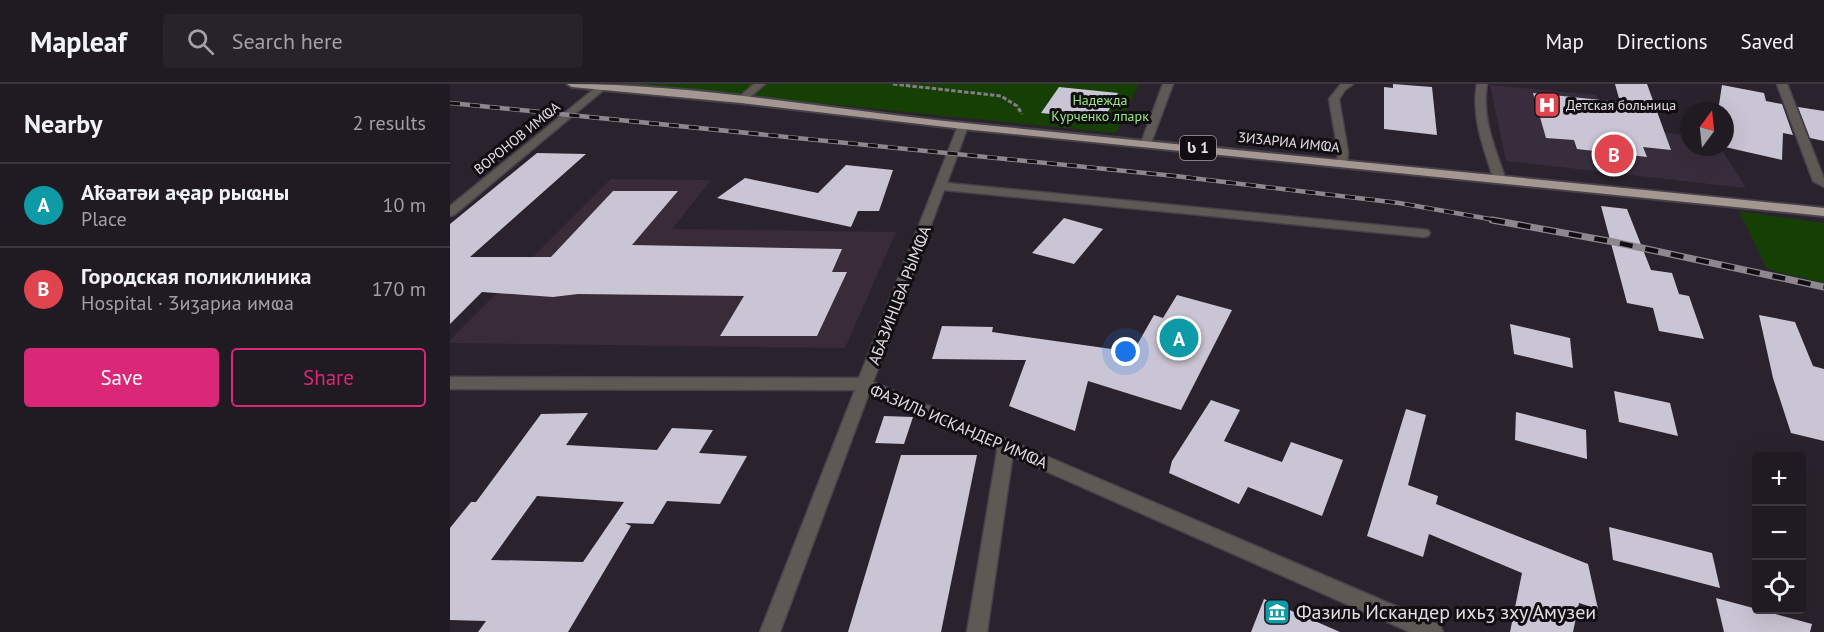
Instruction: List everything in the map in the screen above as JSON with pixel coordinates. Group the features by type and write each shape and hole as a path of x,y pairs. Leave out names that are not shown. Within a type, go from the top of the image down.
{"highway":[{"name":"ӠИӠАРИА ИМҨА","path":"572,84 741,100 1018,132 1824,212"}],"street":[{"path":"741,100 760,84"},
{"path":"1146,143 1168,84"},
{"path":"1342,163 1343,152 1334,99 1341,88 1348,84"},
{"path":"1482,84 1479,95 1479,112 1500,180"},
{"path":"1782,84 1819,181 1824,184"},
{"name":"ВОРОНОВ ИМҨА","path":"450,212 602,87"},
{"name":"АБАЗИНЦӘА РЫМҨА","path":"770,632 963,126"},
{"path":"941,186 1424,233"},
{"name":"ФАЗИЛЬ ИСКАНДЕР ИМҨА","path":"450,383 864,384 1433,632"},
{"path":"977,632 1006,446"}],"path":[{"path":"893,84 1001,96 1017,106 1023,114 1018,132"}],"shaded area":[{"path":"1490,85 1596,95 1610,127 1680,134 1680,156 1726,156 1746,188 1506,161"},
{"path":"611,179 711,180 672,229 896,232 845,348 450,343 450,340"}],"green space":[{"name":"Надежда Курченко лпарк","path":"627,84 1139,84 1116,133"},
{"path":"1739,211 1824,223 1824,283 1767,269"}],"building":[{"path":"1393,84 1432,87 1437,135 1384,129 1384,87 1393,88"},
{"path":"1615,84 1647,84 1671,150 1643,147 1647,157 1577,149 1574,140 1546,138 1533,93 1620,102"},
{"path":"1722,85 1764,93 1766,101 1782,104 1793,135 1783,133 1782,160 1734,149 1734,102 1719,102"},
{"path":"1059,87 1118,93 1104,119 1041,113"},
{"path":"1798,107 1824,111 1824,141 1810,138"},
{"path":"537,153 586,154 470,257 551,257 613,191 678,191 632,245 842,249 832,272 847,272 817,336 720,336 744,296 578,294 553,297 482,292 450,324 450,224"},
{"path":"846,165 893,170 879,211 858,211 851,227 717,198 745,178 818,193"},
{"path":"1601,206 1627,209 1651,270 1672,273 1679,294 1689,296 1704,339 1659,331 1653,308 1627,303"},
{"path":"1064,218 1103,229 1074,264 1032,253"},
{"path":"1177,295 1232,310 1181,410 1088,381 1075,431 1009,406 1026,360 932,359 942,326 993,327 992,332 1133,352 1154,315 1163,318"},
{"path":"1759,315 1795,322 1813,366 1824,369 1824,441 1791,433 1773,378"},
{"path":"1510,324 1570,338 1573,368 1514,354"},
{"path":"1614,391 1670,403 1678,436 1619,422"},
{"path":"1211,400 1240,410 1224,441 1282,462 1291,442 1343,460 1322,516 1248,487 1239,504 1169,473 1172,461"},
{"path":"1406,409 1426,415 1408,485 1438,496 1436,504 1588,564 1598,609 1579,603 1573,632 1510,632 1522,573 1429,534 1423,557 1367,536"},
{"path":"1516,412 1586,430 1587,459 1515,440"},
{"path":"588,413 566,445 657,450 672,428 713,430 699,453 747,456 720,504 667,501 653,524 625,523 631,526 568,632 478,632 486,621 450,620 450,528 471,502 476,502 541,414","holes":["537,496 624,502 583,562 491,560"]},
{"path":"884,416 913,417 904,444 875,443"},
{"path":"901,455 977,455 941,632 848,632"},
{"path":"1609,527 1712,553 1720,588 1613,560"},
{"path":"1716,598 1752,608 1752,614 1775,614 1812,624 1810,632 1724,632"},
{"name":"Фазиль Искандер ихьӡ зху Амузеи","path":"1264,599 1340,632 1251,632"}],"railway":[{"path":"450,103 1175,176 1399,203 1501,221"},
{"path":"1492,220 1614,242 1824,287"}],"place":[{"name":"Детская больница","path":"1547,105"},
{"name":"Городская поликлиника","path":"1614,154"},
{"name":"Аҟәатәи аҿар рыҩны","path":"1179,338"},
{"name":"Фазиль Искандер ихьӡ зху Амузеи","path":"1277,612"}]}
